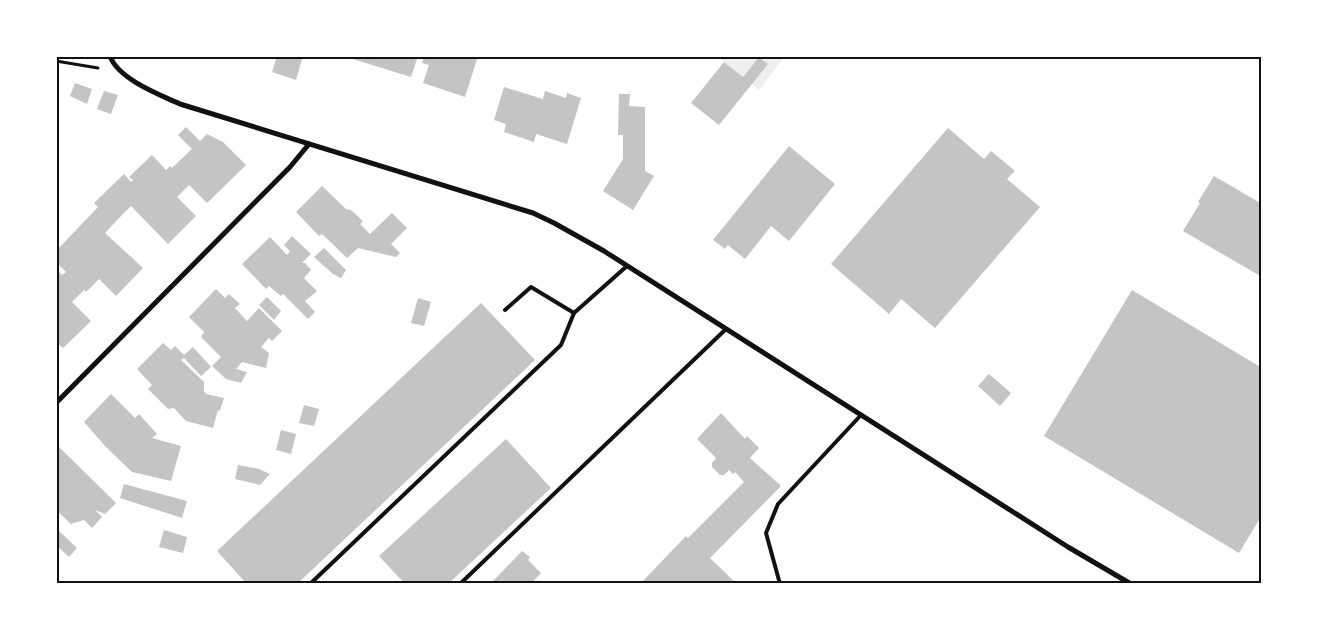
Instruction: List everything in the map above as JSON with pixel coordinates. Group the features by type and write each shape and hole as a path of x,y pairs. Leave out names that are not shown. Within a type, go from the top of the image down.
{"street":[{"path":"110,56 114,64 143,88 180,104 533,213 554,223 627,266 1131,584"},
{"path":"56,404 290,167 309,144"}],"lane":[{"path":"310,584 561,345 574,313 627,266"},
{"path":"505,310 530,287 574,313"},
{"path":"460,584 726,329"},
{"path":"780,584 766,533 778,504 861,415"}],"path":[{"path":"56,61 100,68 114,64"}],"shaded area":[{"path":"717,56 785,56 759,90 752,84 767,63 759,57 743,77"}],"building":[{"path":"277,56 303,56 296,80 272,72"},
{"path":"354,56 418,56 411,77 353,59"},
{"path":"424,56 478,56 465,97 423,83 429,65 422,63"},
{"path":"759,57 768,64 719,125 691,103 724,62 743,77"},
{"path":"75,83 92,89 87,104 70,96"},
{"path":"504,87 543,99 545,91 566,98 567,93 581,98 567,144 536,134 534,142 504,132 506,124 494,120"},
{"path":"104,91 118,95 111,114 97,109"},
{"path":"619,94 630,94 629,106 645,107 645,171 654,176 633,210 603,191 623,159 623,135 618,135"},
{"path":"186,127 200,141 207,134 223,142 246,165 207,203 189,185 177,197 196,216 168,244 131,206 119,218 105,233 143,268 116,296 99,279 72,302 91,321 63,348 56,342 56,269 62,275 66,272 56,262 56,251 98,207 94,203 124,174 131,182 133,180 129,177 152,155 166,170 170,166 172,168 192,149 178,135"},
{"path":"948,128 984,159 991,151 1015,171 1007,179 1040,207 935,328 901,299 889,314 831,264"},
{"path":"789,146 835,184 789,241 771,226 745,259 728,245 725,249 713,240"},
{"path":"1214,176 1262,204 1262,277 1183,231"},
{"path":"322,186 346,209 351,210 363,221 360,224 370,234 392,213 407,228 391,244 400,253 396,257 358,248 347,258 322,234 319,236 296,212"},
{"path":"292,236 311,254 302,263 305,263 311,270 304,278 317,291 305,301 315,312 308,319 283,294 281,296 269,286 266,289 242,264 270,237 287,255 290,251 284,245"},
{"path":"324,248 346,270 341,278 333,274 314,257"},
{"path":"216,289 225,298 229,294 240,304 235,308 247,321 259,308 282,331 272,341 269,338 261,347 269,353 266,368 242,362 236,369 247,372 241,383 226,379 212,366 221,357 201,337 204,332 189,317"},
{"path":"1132,290 1262,368 1262,515 1239,553 1044,436"},
{"path":"267,297 281,311 274,320 259,305"},
{"path":"418,298 431,302 424,326 411,323"},
{"path":"481,303 535,360 297,584 247,584 217,551"},
{"path":"163,343 171,350 175,346 184,355 193,347 211,367 201,376 184,358 181,360 204,382 206,394 224,398 220,411 218,410 213,428 186,421 174,408 168,409 148,389 152,385 137,369"},
{"path":"989,374 1011,393 1000,406 978,386"},
{"path":"111,394 135,418 139,414 157,434 152,438 181,446 171,481 132,472 84,422"},
{"path":"304,405 319,409 314,426 299,423"},
{"path":"721,413 745,439 747,436 759,448 750,458 781,486 710,558 737,584 640,584 686,536 688,538 744,482 735,472 733,474 729,470 724,475 720,475 712,467 712,463 716,458 697,439"},
{"path":"281,430 296,434 291,454 276,450"},
{"path":"506,439 551,488 448,584 405,584 379,556"},
{"path":"58,446 116,503 105,514 95,510 102,517 92,528 84,520 71,524 56,510 56,448"},
{"path":"238,465 259,469 270,474 260,485 235,479"},
{"path":"124,484 187,501 182,518 120,498"},
{"path":"56,528 77,548 69,557 56,545"},
{"path":"164,530 187,537 183,553 159,547"},
{"path":"522,551 530,557 528,560 541,573 531,584 490,584"}]}
